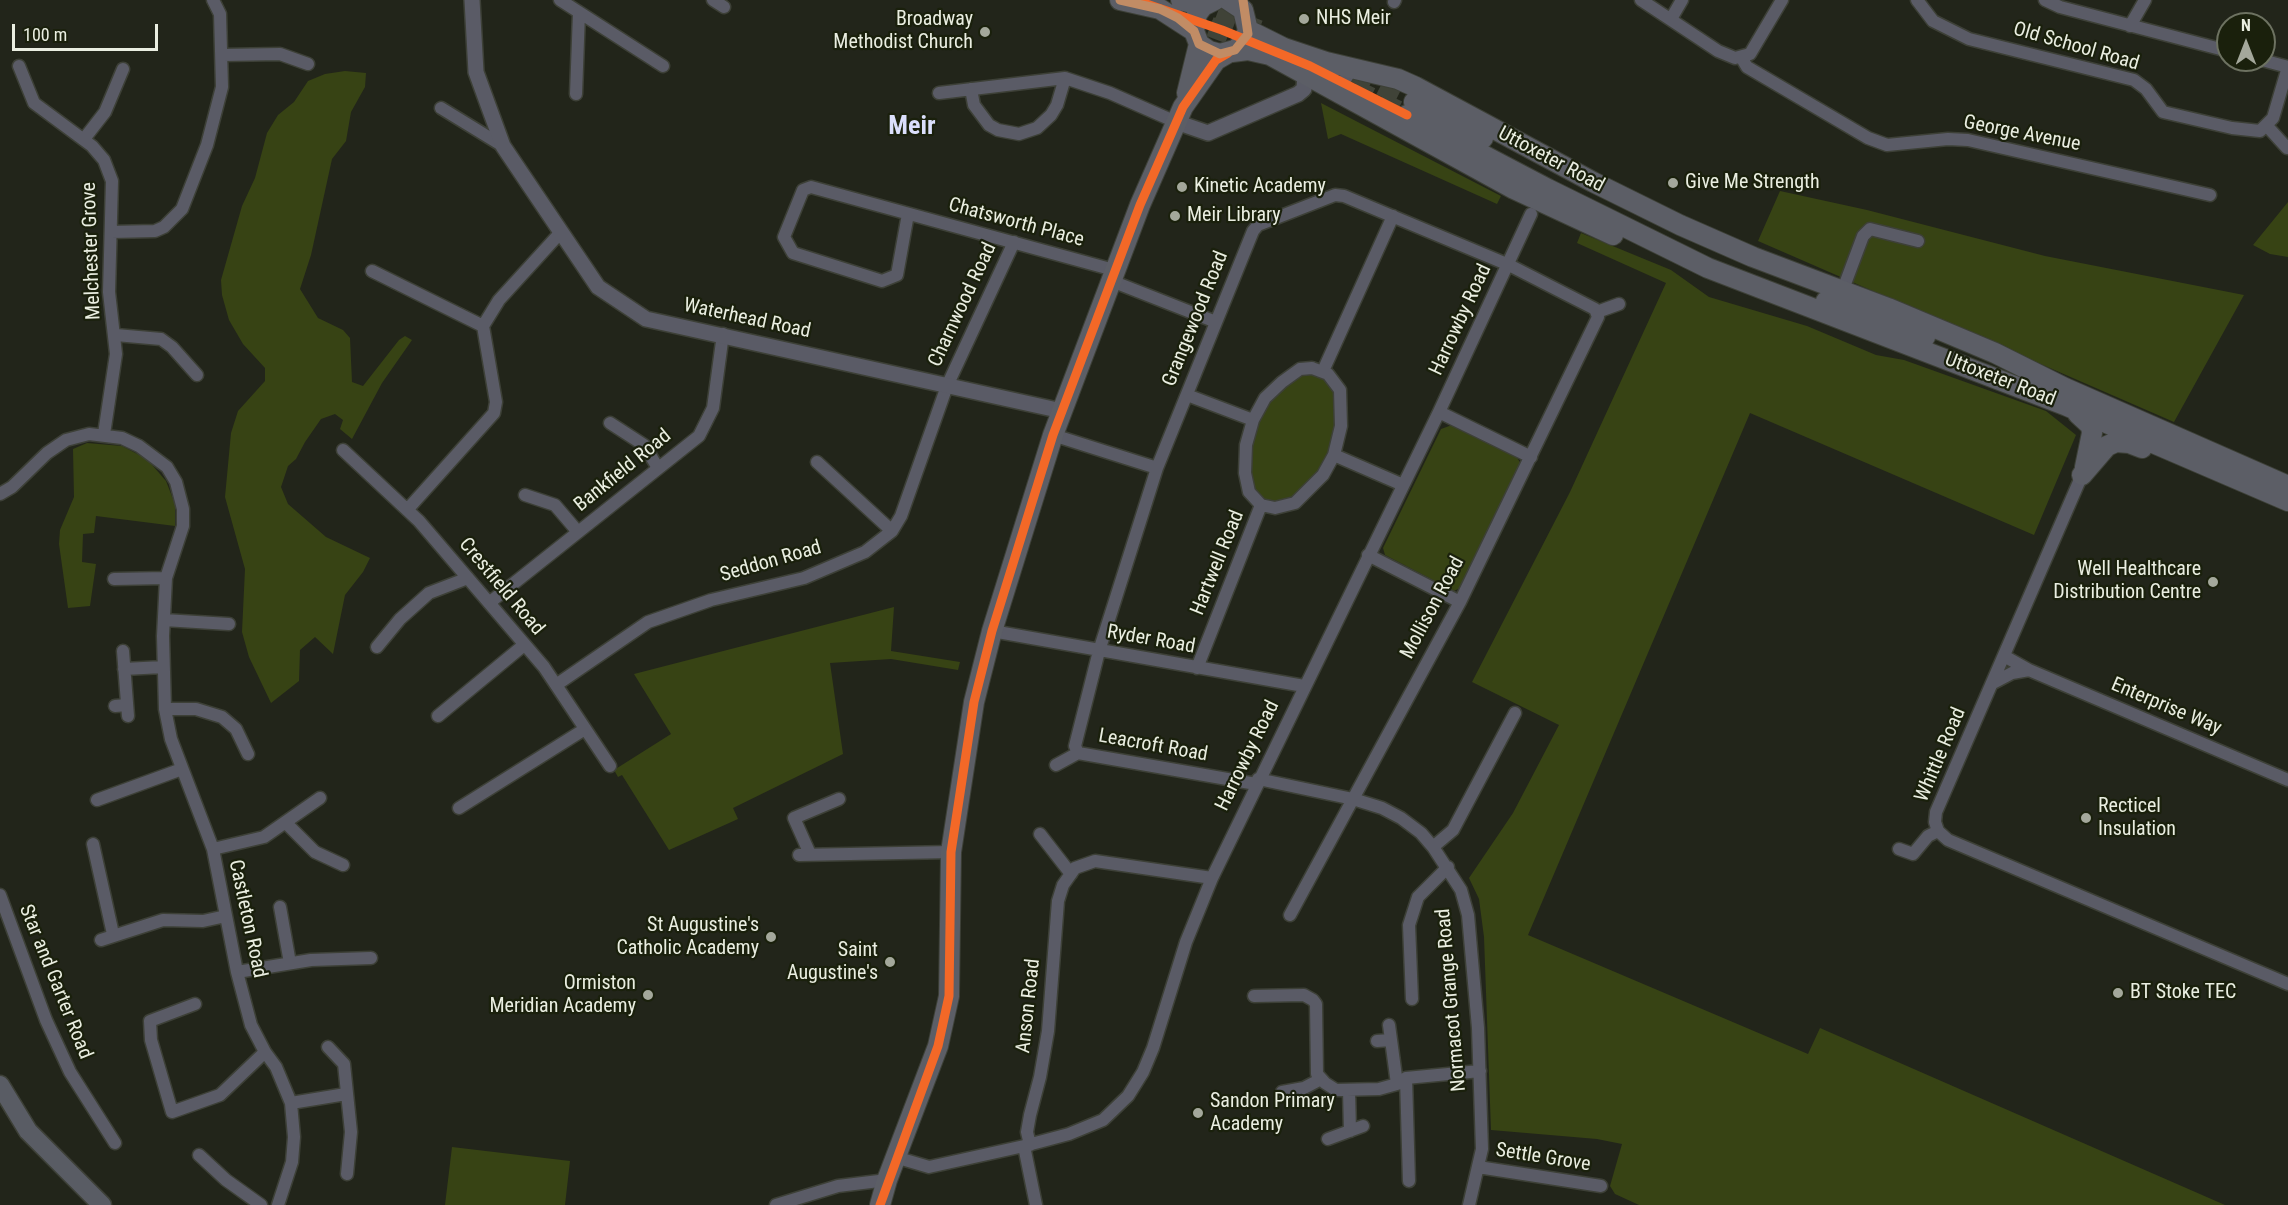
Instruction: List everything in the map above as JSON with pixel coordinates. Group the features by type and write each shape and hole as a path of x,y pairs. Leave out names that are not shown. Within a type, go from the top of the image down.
{"highway":[{"path":"1120,0 1160,9 1197,38 1209,51 1248,50 1270,55 1514,189 1621,238 1708,268"},
{"path":"1181,0 1209,3"},
{"path":"880,1205 895,1157 938,1046 949,996 951,852 974,702 992,631 1053,435 1112,275 1179,115 1197,38 1197,14 1209,3"},
{"path":"1179,115 1216,60 1243,44 1248,30 1238,3"},
{"name":"Uttoxeter Road","path":"1248,30 1284,48 1351,70 1390,77 1416,87 1646,209 1753,258 1995,353 2066,397 2288,501"},
{"path":"1708,268 1548,189 1410,108 1717,258 2066,397 2091,426 2090,451 2082,475"},
{"name":"Uttoxeter Road","path":"1708,268 2066,397 2288,486"},
{"path":"2082,475 2107,446 2116,442 2129,443 2266,492"}],"main road":[{"path":"0,1085 28,1131 102,1205"}],"street":[{"path":"111,232 154,231 164,227 182,209 207,145 222,87 224,55 220,14 213,0"},
{"name":"Waterhead Road","path":"472,0 476,72 503,146 598,287 646,319 723,334 1062,411"},
{"path":"560,0 663,66"},
{"path":"1641,0 1718,51 1741,57 1753,50 1782,0"},
{"path":"1671,19 1682,0"},
{"name":"Old School Road","path":"1917,0 1933,21 1969,39 2134,80 2146,89 2163,112 2232,128 2260,131 2267,126"},
{"path":"2045,0 2060,7 2216,48"},
{"path":"2130,26 2145,0"},
{"path":"576,94 579,13"},
{"path":"224,55 280,54 308,64"},
{"name":"George Avenue","path":"1741,57 1746,67 1868,138 1887,145 1948,139 1968,140 2210,195"},
{"name":"Melchester Grove","path":"19,66 34,103 84,139 104,160 112,181 109,292 116,335 113,378 104,434"},
{"path":"2287,148 2267,126 2273,118 2288,67"},
{"path":"84,139 105,112 123,69"},
{"path":"1329,87 1343,83 1351,70"},
{"path":"939,93 1065,78 1179,115 1208,132 1298,94 1304,89 1305,73"},
{"path":"971,89 974,105 989,125 1008,134 1019,134 1037,128 1051,115 1058,105 1065,78"},
{"path":"441,108 503,146"},
{"name":"Chatsworth Place","path":"908,214 897,275 882,281 793,253 784,237 803,190 811,187 1014,242 1112,275 1216,322"},
{"name":"Grangewood Road","path":"1099,651 1157,468 1252,231 1258,225 1335,195 1344,196 1509,265"},
{"name":"Harrowby Road","path":"895,1157 917,1166 929,1167 1027,1146 1068,1134 1103,1120 1128,1096 1143,1072 1153,1048 1186,942 1212,878 1439,412 1531,214"},
{"path":"1323,371 1393,216"},
{"path":"1848,294 1863,236 1870,228 1918,242"},
{"path":"407,510 494,413 496,402 483,326 499,300 561,232"},
{"name":"Charnwood Road","path":"947,386 1014,242"},
{"path":"1509,265 1597,312 1619,304"},
{"path":"372,271 483,326"},
{"name":"Mollison Road","path":"1290,915 1460,602 1598,317 1597,312"},
{"name":"Bankfield Road","path":"489,603 699,436 712,408 723,334"},
{"path":"116,335 161,339 172,347 197,375"},
{"name":"Hartwell Road","path":"1312,368 1323,371 1335,380 1342,400 1341,426 1334,455 1323,475 1295,503 1275,508 1261,505 1249,492 1245,473 1246,445 1252,420 1266,398 1290,374 1300,369 1312,368"},
{"name":"Seddon Road","path":"556,685 648,622 711,600 804,578 865,552 892,531 901,516 947,386"},
{"path":"1187,395 1252,420"},
{"path":"1439,412 1531,457"},
{"path":"610,423 644,445 658,468"},
{"path":"0,494 12,487 47,453 66,440 89,434 104,434"},
{"name":"Castleton Road","path":"104,434 122,438 153,454 167,467 176,482 182,502 183,526 166,578 163,636 165,709 171,739 213,849 237,972 251,1025 276,1067 291,1103 294,1137 292,1162 278,1205"},
{"path":"1053,435 1157,468"},
{"name":"Crestfield Road","path":"343,450 407,510 468,578 556,685 610,766"},
{"path":"1334,455 1403,485"},
{"path":"817,462 892,531"},
{"name":"Whittle Road","path":"2082,475 1936,812 1935,822 1938,831 1948,840 2288,984"},
{"path":"525,495 555,505 578,532"},
{"name":"Hartwell Road","path":"1197,668 1261,505"},
{"path":"1368,555 1460,602"},
{"path":"114,579 166,578"},
{"path":"377,647 400,619 429,593 468,578"},
{"path":"164,620 228,624"},
{"name":"Ryder Road","path":"992,631 1304,686"},
{"path":"438,716 524,645"},
{"path":"123,651 123,709"},
{"name":"Leacroft Road","path":"1078,753 1075,746 1099,651"},
{"name":"Enterprise Way","path":"2004,656 2029,670 2288,780"},
{"path":"124,669 163,666"},
{"path":"1993,683 2012,672 2029,670"},
{"path":"165,709 196,709 222,717 236,729 248,754"},
{"path":"1433,847 1453,830 1515,713"},
{"path":"459,808 585,729"},
{"name":"Leacroft Road","path":"1056,765 1078,753 1257,782"},
{"path":"97,800 183,769"},
{"name":"Normacot Grange Road","path":"1257,782 1353,799 1382,808 1401,818 1421,833 1433,847 1461,890 1468,915 1480,1071 1482,1149 1469,1205"},
{"path":"213,849 264,837 320,798"},
{"path":"839,799 794,818 804,854 951,852"},
{"path":"286,823 315,852 343,865"},
{"path":"1899,849 1912,854 1928,836 1938,831"},
{"path":"1040,834 1071,874 1075,868 1095,861 1212,878"},
{"path":"93,844 113,934"},
{"path":"1412,999 1409,926 1418,897 1448,867"},
{"name":"Anson Road","path":"1036,1205 1027,1146 1030,1115 1048,1031 1058,901 1063,885 1071,874"},
{"name":"Star and Garter Road","path":"0,895 46,1020 70,1072 115,1143"},
{"path":"280,907 290,963"},
{"path":"101,940 113,934 163,920 203,921 226,916"},
{"path":"237,972 290,963 366,955"},
{"path":"1254,996 1304,995 1313,1000 1316,1005 1317,1074 1336,1090 1378,1089 1402,1081 1480,1071"},
{"path":"195,1004 150,1020 151,1040 172,1112 220,1095 265,1052"},
{"path":"1389,1025 1402,1081 1409,1181"},
{"path":"1377,1041 1391,1040"},
{"path":"328,1047 345,1064 351,1132 347,1174"},
{"path":"1282,1092 1304,1089 1322,1079"},
{"path":"1349,1090 1350,1131"},
{"path":"291,1103 346,1094"},
{"path":"1328,1138 1362,1126"},
{"path":"202,1163 261,1205"},
{"name":"Settle Grove","path":"1478,1167 1601,1186"},
{"path":"776,1205 838,1186 887,1180"}],"green space":[{"path":"1217,16 1225,16 1232,23 1232,31 1225,38 1217,38 1210,31 1210,23"},
{"path":"345,71 366,73 365,87 351,112 346,141 332,159 311,255 300,289 318,318 343,330 350,338 352,382 363,386 399,340 405,336 412,340 382,383 352,439 340,429 343,420 335,414 321,419 296,459 288,466 281,487 288,504 326,537 370,558 363,572 345,595 333,654 315,637 300,650 299,681 271,703 249,657 242,632 245,569 225,497 231,433 238,411 265,381 265,368 243,344 229,320 222,295 221,280 242,206 255,178 267,133 278,115 294,102 308,81 325,74"},
{"path":"1321,103 1501,196 1497,204 1341,134 1328,139"},
{"path":"1780,191 1867,210 2045,256 2244,295 2174,422 1758,241"},
{"path":"2288,202 2288,257 2270,254 2253,245"},
{"path":"1581,233 1671,270 1709,297 1807,326 1876,355 1904,360 2046,411 2076,435 2034,535 1750,413 1528,935 1808,1054 1820,1028 2225,1205 1639,1205 1615,1194 1610,1186 1622,1144 1597,1139 1491,1130 1484,937 1479,899 1469,878 1513,813 1559,725 1472,682 1570,492 1666,283 1577,243"},
{"path":"1301,373 1320,374 1336,391 1338,410 1330,454 1320,472 1293,499 1275,504 1258,497 1250,482 1254,432 1269,401"},
{"path":"1452,425 1516,456 1521,464 1462,587 1454,591 1385,555 1383,548 1441,429"},
{"path":"87,443 122,446 147,459 166,481 175,504 175,526 96,516 94,533 83,534 82,562 96,564 90,606 68,608 59,544 60,530 74,497 73,449"},
{"path":"894,607 891,651 960,662 958,670 891,659 830,663 843,754 733,808 738,819 669,850 622,775 618,777 614,770 671,734 634,674"},
{"path":"452,1147 570,1161 565,1205 445,1205"}],"tunnel":[{"path":"1189,3 1259,30"},
{"path":"1182,16 1261,46"},
{"path":"1299,62 1407,115"},
{"path":"1354,72 1414,102"}],"transit line":[{"path":"1120,0 1160,9 1178,18 1194,31 1199,44 1220,54 1235,50 1248,34 1243,0"},
{"path":"1135,0 1222,30 1310,66 1407,115"},
{"path":"880,1205 938,1046 949,996 951,852 974,702 992,631 1053,435 1140,205 1183,107 1216,60 1228,53"}],"place":[{"name":"NHS Meir","path":"1304,19"},
{"name":"Broadway Methodist Church","path":"985,32"},
{"name":"Give Me Strength","path":"1673,183"},
{"name":"Kinetic Academy","path":"1182,187"},
{"name":"Meir Library","path":"1175,216"},
{"name":"Well Healthcare Distribution Centre","path":"2213,582"},
{"name":"Recticel Insulation","path":"2086,818"},
{"name":"St Augustine's Catholic Academy","path":"771,937"},
{"name":"Saint Augustine's","path":"890,962"},
{"name":"BT Stoke TEC","path":"2118,993"},
{"name":"Ormiston Meridian Academy","path":"648,995"},
{"name":"Sandon Primary Academy","path":"1198,1113"}],"district":[{"name":"Meir","path":"912,127"}]}
